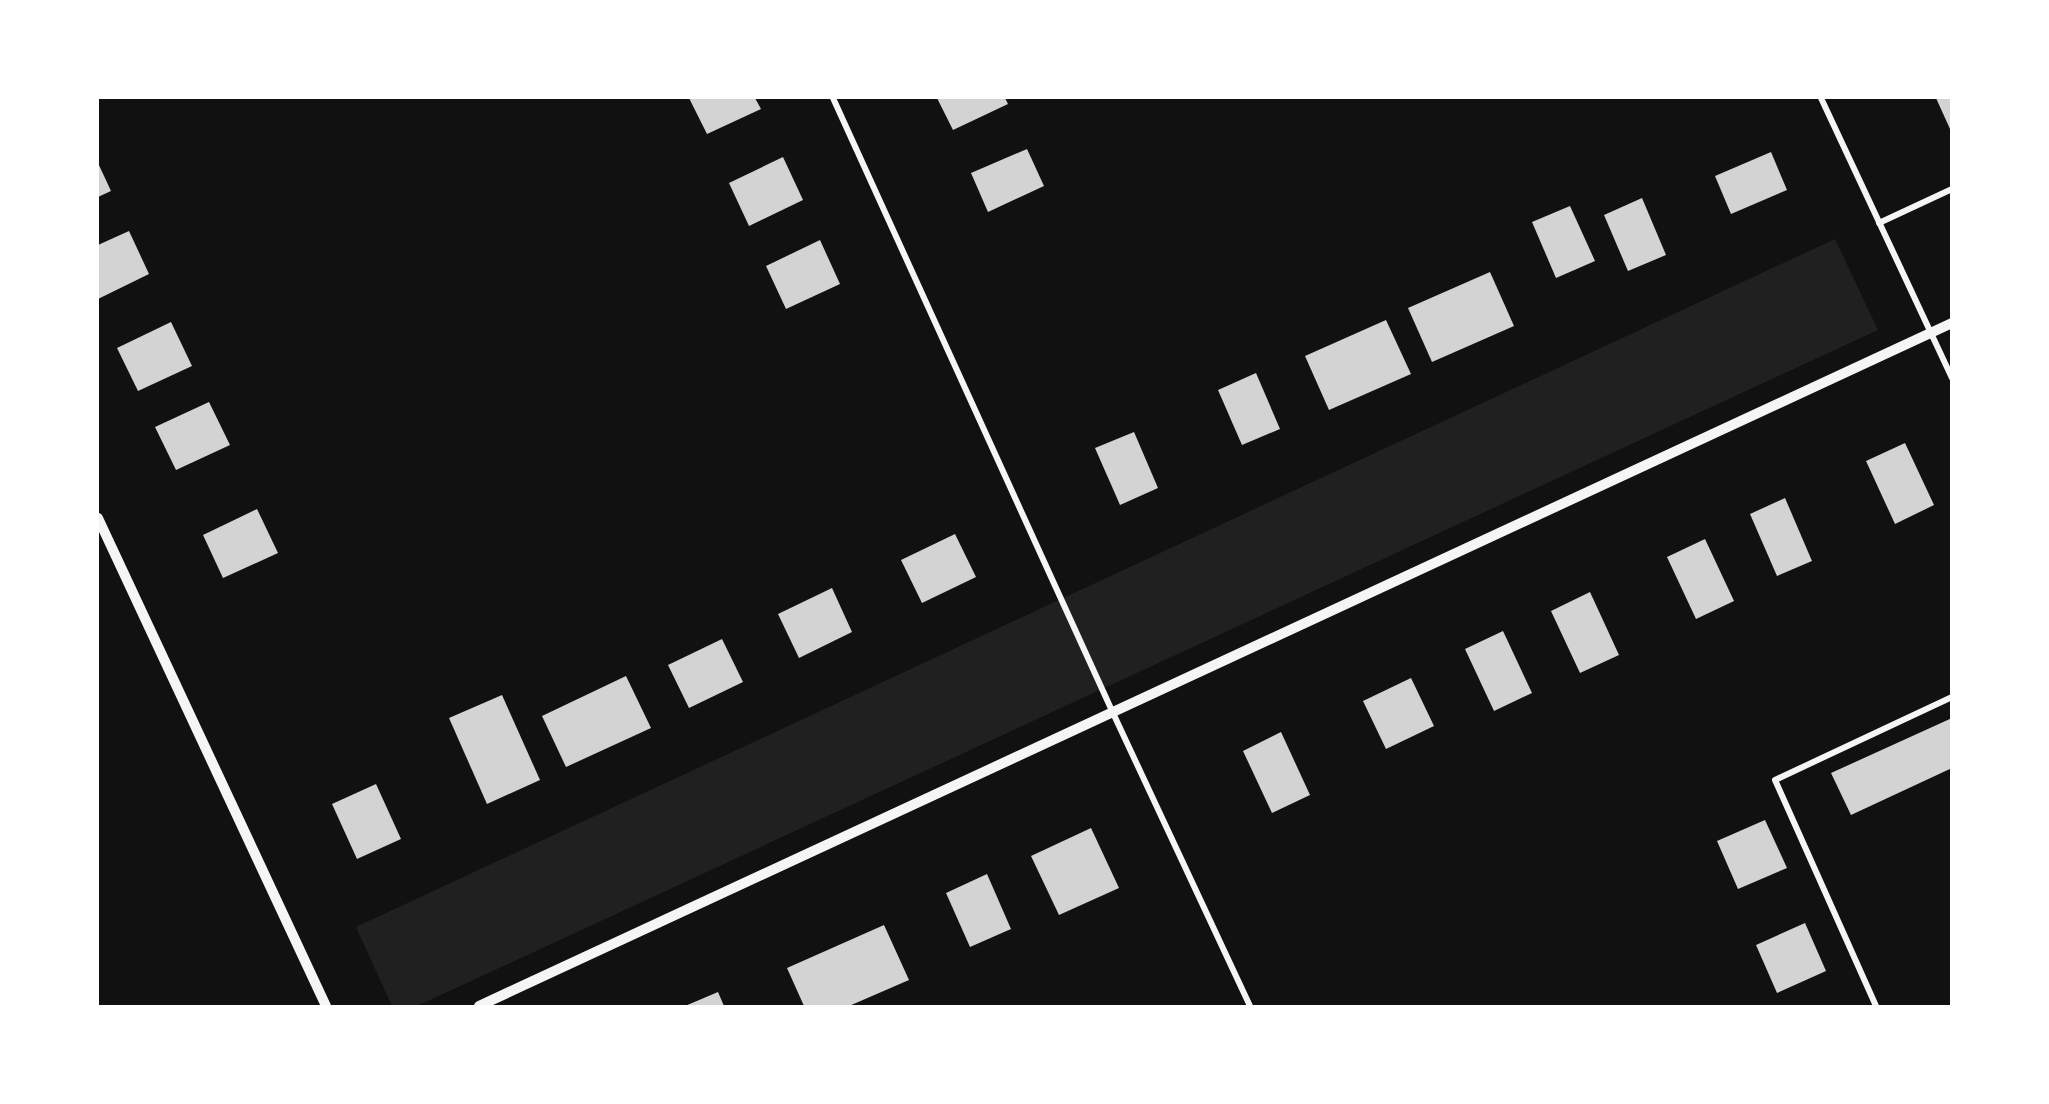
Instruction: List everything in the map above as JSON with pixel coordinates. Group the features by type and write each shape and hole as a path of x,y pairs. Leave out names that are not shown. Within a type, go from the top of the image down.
{"street":[{"path":"833,98 1113,713 1250,1006"},
{"path":"1821,98 1952,378"},
{"path":"1879,223 1952,189"},
{"path":"479,1006 1952,323"},
{"path":"98,518 326,1006"},
{"path":"1876,1006 1775,780 1952,697"}],"shaded area":[{"path":"1835,239 1878,330 417,1006 392,1006 356,927"}],"building":[{"path":"689,98 755,98 761,109 707,134"},
{"path":"937,98 1005,98 1008,104 953,130"},
{"path":"1936,98 1952,98 1952,128 1950,129"},
{"path":"1027,149 1044,186 988,212 971,173"},
{"path":"1771,152 1787,190 1731,214 1715,176"},
{"path":"783,157 803,200 749,226 729,183"},
{"path":"98,163 111,191 98,197"},
{"path":"1642,198 1666,255 1628,271 1604,215"},
{"path":"1570,206 1595,261 1556,278 1532,222"},
{"path":"129,231 149,274 98,299 98,245"},
{"path":"820,240 840,284 786,309 766,266"},
{"path":"1490,272 1514,326 1432,362 1408,308"},
{"path":"1386,320 1411,374 1329,410 1305,356"},
{"path":"171,322 192,366 138,391 117,348"},
{"path":"1256,373 1280,429 1242,445 1218,390"},
{"path":"209,402 230,445 176,470 155,427"},
{"path":"1134,432 1158,488 1120,505 1095,448"},
{"path":"1905,443 1934,505 1895,524 1866,461"},
{"path":"1785,498 1812,561 1777,576 1750,514"},
{"path":"257,509 278,553 223,578 203,535"},
{"path":"955,534 976,577 922,603 901,560"},
{"path":"1705,539 1734,601 1696,619 1667,557"},
{"path":"832,588 852,632 799,658 778,614"},
{"path":"1590,592 1619,655 1580,673 1551,611"},
{"path":"1503,631 1532,693 1494,711 1465,649"},
{"path":"722,639 743,682 689,708 668,665"},
{"path":"626,676 651,728 566,767 542,716"},
{"path":"1411,678 1434,726 1386,749 1363,701"},
{"path":"502,695 540,780 487,804 449,718"},
{"path":"1952,718 1952,768 1851,815 1831,773"},
{"path":"1281,732 1310,795 1272,813 1243,751"},
{"path":"376,784 401,839 357,859 332,804"},
{"path":"1765,820 1787,868 1738,889 1717,841"},
{"path":"1091,828 1119,888 1059,915 1031,856"},
{"path":"987,874 1011,929 970,947 946,893"},
{"path":"1805,923 1826,971 1777,993 1756,945"},
{"path":"884,925 909,980 849,1006 804,1006 787,968"},
{"path":"718,992 724,1006 685,1006"}]}
